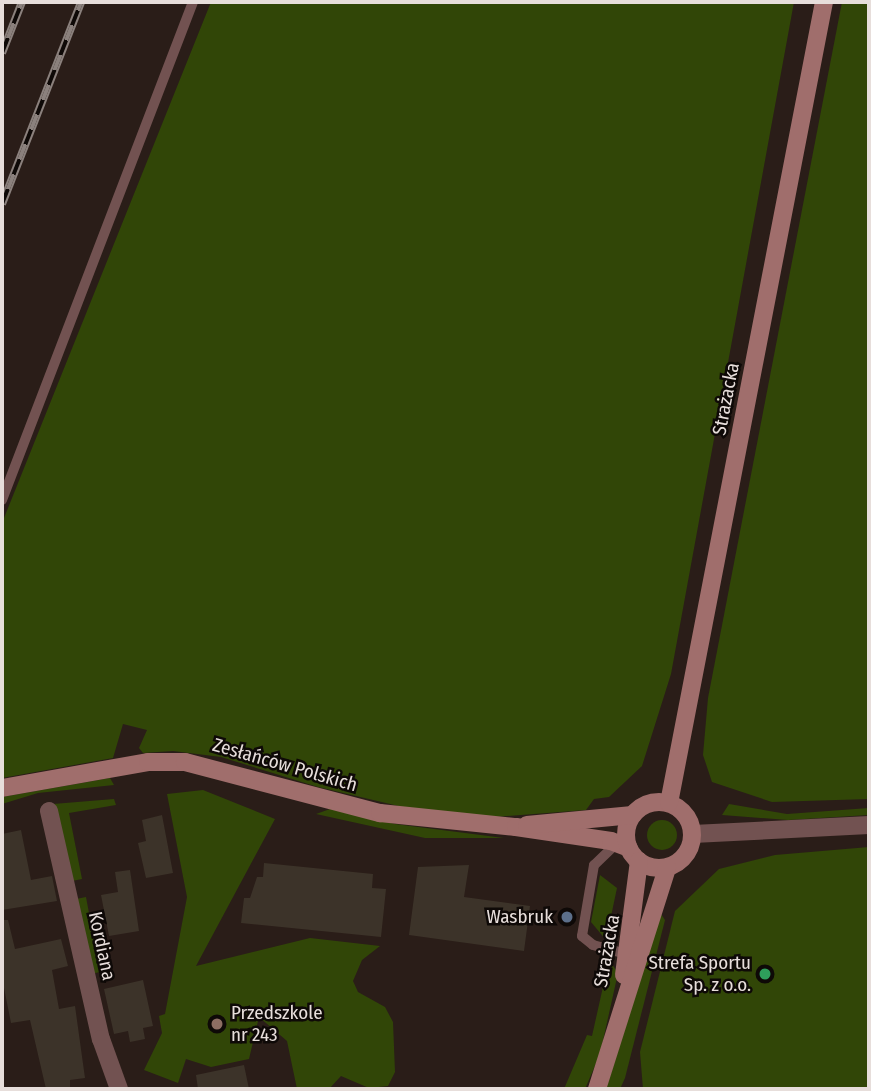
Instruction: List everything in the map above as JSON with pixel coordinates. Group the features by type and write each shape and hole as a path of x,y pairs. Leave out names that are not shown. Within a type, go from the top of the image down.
{"main road":[{"name":"Strażacka","path":"669,803 824,2"},
{"name":"Zesłańców Polskich","path":"2,788 148,762 185,762 380,813 516,827 628,851"},
{"path":"669,803 687,816 693,834 685,857 667,868 628,851 627,828 633,815 646,805 669,803"},
{"name":"Zesłańców Polskich","path":"516,827 633,815"},
{"name":"Strażacka","path":"628,851 633,956"},
{"name":"Strażacka","path":"597,1089 611,1047 633,956 667,868"}],"street":[{"name":"Kordiana","path":"49,811 101,1039 119,1089"},
{"path":"693,834 869,825"}],"lane":[{"path":"2,500 193,2"},
{"path":"628,851 600,859 594,865 582,936 600,948 633,956"}],"green space":[{"path":"211,2 794,2 671,674 642,766 609,797 594,799 586,810 495,817 407,808 318,787 221,757 173,751 143,753 139,748 147,730 123,724 113,758 2,778 2,523"},
{"path":"842,2 869,2 869,799 772,802 712,782 703,755 708,698"},
{"path":"110,778 114,785 38,793 2,804 2,797"},
{"path":"203,790 275,819 196,966 310,938 380,946 362,960 353,981 358,992 385,1007 393,1022 395,1072 388,1086 369,1088 341,1076 329,1089 297,1089 287,1041 259,1017 249,1059 211,1067 186,1059 178,1083 144,1070 162,1033 159,1016 165,1014 187,897 167,794"},
{"path":"114,799 116,805 69,813 82,879 72,881 53,804"},
{"path":"729,804 787,814 869,808 869,815 788,820 722,815"},
{"path":"330,809 395,824 504,838 425,838 316,814"},
{"path":"662,820 673,824 677,835 673,846 662,850 651,846 647,835 651,824"},
{"name":"Strefa Sportu Sp. z o.o.","path":"869,847 869,1089 643,1089 640,1052 675,911 719,869 775,855"},
{"path":"600,875 617,888 606,940 591,922"},
{"path":"86,897 100,972 91,974 76,899"},
{"path":"661,914 665,920 625,1078 620,1089 606,1089"},
{"path":"609,960 618,973 600,1054 585,1089 564,1089 587,1035 592,1036"}],"building":[{"path":"162,815 173,873 146,878 138,843 146,841 142,820"},
{"path":"21,830 31,880 52,876 57,901 2,910 2,834"},
{"path":"264,863 373,874 372,888 386,889 381,937 241,923 244,898 250,898 257,877 263,877"},
{"path":"469,865 464,897 530,906 524,951 409,935 418,867"},
{"path":"130,870 139,931 109,936 101,895 118,892 115,872"},
{"path":"2,920 8,920 15,949 61,939 68,966 52,970 59,1009 75,1006 85,1078 70,1080 70,1089 46,1089 30,1020 11,1023 2,978"},
{"path":"143,980 153,1026 143,1028 145,1039 130,1042 128,1031 114,1034 104,989"},
{"path":"244,1065 249,1089 198,1089 196,1075"}],"railway":[{"path":"2,53 22,2"},
{"path":"2,204 81,2"}],"place":[{"name":"Wasbruk","path":"567,917"},
{"name":"Strefa Sportu Sp. z o.o.","path":"765,974"},
{"name":"Przedszkole nr 243","path":"217,1024"}]}
